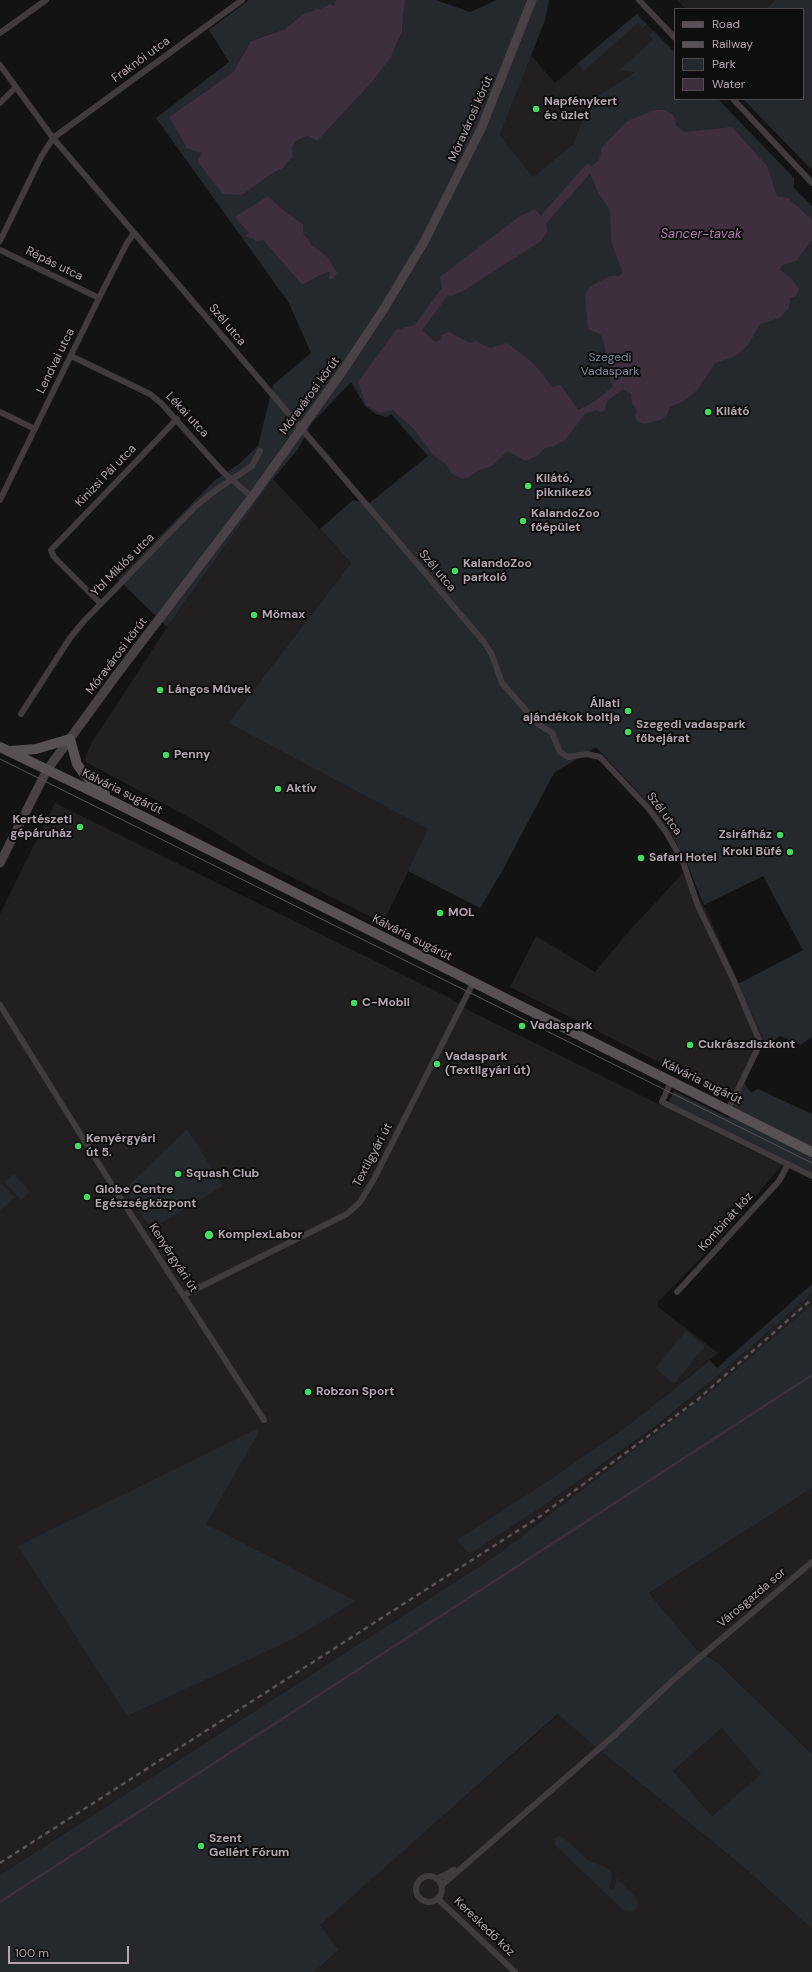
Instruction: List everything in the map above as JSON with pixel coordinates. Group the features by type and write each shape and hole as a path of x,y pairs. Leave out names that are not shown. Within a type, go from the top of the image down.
{"main road":[{"name":"Móravárosi körút","path":"0,863 47,770 252,497 385,308 424,242 481,129 532,0"},
{"path":"4,749 36,749 70,739 77,764 84,774 114,802"},
{"name":"Kálvária sugárút","path":"4,749 114,802 812,1152"}],"street":[{"path":"0,33 46,0"},
{"name":"Fraknói utca","path":"53,138 242,0"},
{"path":"639,0 674,37"},
{"name":"Szél utca","path":"0,65 15,88 53,138 484,642 492,655 502,683 538,724 552,733 560,752 568,757 587,754 600,757 649,809 666,832 683,862 698,906 758,1034 759,1044 728,1110"},
{"path":"0,103 15,88"},
{"path":"734,100 812,183"},
{"path":"0,241 41,157 53,138"},
{"name":"Lendvai utca","path":"0,500 99,298 127,243 134,233"},
{"name":"Répás utca","path":"0,250 99,298"},
{"name":"Lékai utca","path":"71,356 150,394 177,419 231,480 252,497"},
{"path":"0,412 35,429"},
{"name":"Kinizsi Pál utca","path":"101,604 54,557 51,550 177,419"},
{"name":"Ybl Miklós utca","path":"21,714 70,638 194,508 213,492 252,466 260,451"},
{"name":"Textilgyári út","path":"184,1295 347,1214 360,1202 377,1174 473,983"},
{"name":"Kenyérgyári út","path":"0,1005 117,1193 264,1420"},
{"path":"672,1082 662,1102 812,1176"},
{"name":"Kombinát köz","path":"677,1292 779,1181 788,1164"},
{"name":"Városgazda sor","path":"459,1868 612,1739 673,1680 812,1562"},
{"path":"437,1879 459,1868"},
{"path":"442,1885 432,1876 422,1878 416,1889 416,1894 422,1900 433,1902 438,1899 442,1890 442,1885 459,1868"},
{"name":"Kereskedő köz","path":"438,1899 515,1972"}],"shaded area":[{"path":"677,0 775,0 767,8 685,8"},
{"path":"638,13 639,17 665,43 635,72 590,101 573,144 533,177 500,135 531,55 555,83"},
{"path":"273,479 351,563 228,723 429,829 383,923 262,862 203,825 84,761 91,744 167,627"},
{"path":"55,803 450,998 472,1012 782,1165 722,1236 658,1302 658,1307 718,1353 631,1423 548,1481 550,1501 657,1426 721,1373 812,1293 812,1304 716,1387 497,1555 0,1875 0,914"},
{"path":"683,873 705,908 767,1045 758,1052 736,1101 510,987 536,936 595,972 631,929"},
{"path":"812,1488 812,1754 717,1662 697,1650 649,1593"},
{"path":"559,1714 592,1744 741,1865 812,1929 812,1972 314,1972 339,1950 319,1925"},
{"path":"722,1728 762,1774 712,1816 673,1771"}],"green space":[{"name":"Szegedi Vadaspark","path":"249,0 336,0 334,6 326,5 360,10 303,14 285,29 251,41 233,72 169,117 242,195 270,175 283,168 292,158 292,148 296,141 309,136 317,140 374,80 391,57 402,32 405,0 436,0 470,12 497,0 549,0 545,20 500,135 533,177 573,144 590,101 635,72 619,70 653,40 649,35 654,31 674,52 674,100 719,100 794,178 794,188 812,206 812,1037 800,1045 780,1036 767,1045 738,984 803,950 763,876 704,905 686,861 669,830 651,806 596,747 554,773 501,873 480,908 408,871 428,829 228,723 351,563 320,529 353,500 368,504 428,456 391,414 386,417 376,414 365,406 351,382 312,423 298,449 273,479 167,627 118,579 214,481 239,464 258,446 273,385 311,353 289,303 156,118 229,62 209,30","holes":["268,196 286,212 303,224 304,235 309,239 311,244 328,257 333,279 330,272 302,285 263,240 246,236"]},
{"path":"775,0 812,0 812,170 744,100 804,100 804,8 767,8"},
{"path":"638,13 639,17 647,24 643,28 638,23 584,71 578,63"},
{"path":"744,1083 751,1093 758,1089 812,1114 812,1173 669,1102 674,1091 728,1118"},
{"name":"Squash Club","path":"187,1129 223,1186 151,1229 125,1189"},
{"path":"14,1174 30,1192 21,1200 4,1182"},
{"path":"2,1184 15,1197 0,1211 0,1185"},
{"path":"812,1284 812,1293 721,1373 656,1426 550,1501 470,1554 457,1540 548,1481 631,1423 710,1360 717,1368"},
{"path":"812,1304 812,1488 649,1593 697,1650 717,1662 812,1754 812,1929 741,1865 592,1744 558,1714 320,1925 339,1950 314,1972 0,1972 0,1875 497,1555 716,1387","holes":["722,1728 761,1774 712,1816 673,1771"]},
{"path":"686,1331 705,1346 674,1384 655,1368"},
{"path":"259,1428 257,1435 206,1524 356,1601 293,1639 127,1716 18,1546"},
{"path":"558,1836 563,1837 589,1861 605,1867 610,1871 612,1877 609,1889 613,1890 617,1878 637,1898 638,1904 636,1909 631,1912 622,1909 555,1845 555,1839"}],"water":[{"path":"336,0 405,0 402,32 391,57 374,80 317,141 308,136 296,141 292,148 292,158 283,168 270,175 242,195 223,194 198,162 201,153 187,148 169,117 233,72 251,41 285,29 303,14 318,9 319,10 330,4 334,6"},
{"name":"Sancer-tavak","path":"655,110 664,110 672,114 675,119 676,126 685,132 732,127 767,166 777,196 788,198 812,220 812,240 796,261 782,265 780,270 792,279 799,289 796,296 790,298 789,308 779,318 760,324 748,345 734,357 715,363 697,390 684,401 670,407 667,415 661,420 644,424 637,421 635,416 637,411 632,403 631,394 623,389 607,401 605,410 601,412 596,410 585,414 565,440 554,446 545,448 538,455 526,461 507,451 492,466 479,470 469,477 463,479 452,474 447,465 433,455 414,429 393,410 380,413 366,405 358,382 396,330 414,325 419,327 435,342 440,340 441,335 449,332 470,343 476,341 490,348 507,343 533,363 553,387 561,385 578,410 597,400 613,386 609,376 611,368 601,335 588,329 585,295 589,287 610,276 619,276 623,273 611,241 610,210 599,194 588,169 599,160 602,147 627,121"},
{"path":"268,196 286,212 303,224 304,235 309,239 311,244 328,257 337,273 333,279 329,279 330,272 302,285 263,240 257,241 245,236 249,233 235,217"},
{"path":"535,209 546,222 547,232 541,241 463,291 452,296 443,294 440,277 520,216"}],"waterway":[{"path":"544,219 588,169"},
{"path":"419,327 443,294"},
{"path":"0,1902 812,1375"}],"tram line":[{"path":"0,759 812,1163"}],"railway":[{"path":"0,1863 539,1517 697,1400 812,1299"}],"place":[{"name":"Napfénykert és üzlet","path":"536,109"},
{"name":"Kilátó","path":"708,412"},
{"name":"Kilátó, piknikező","path":"528,486"},
{"name":"KalandoZoo főépület","path":"523,521"},
{"name":"KalandoZoo parkoló","path":"455,571"},
{"name":"Mömax","path":"254,615"},
{"name":"Lángos Művek","path":"160,690"},
{"name":"Állati ajándékok boltja","path":"628,711"},
{"name":"Szegedi vadaspark főbejárat","path":"628,732"},
{"name":"Penny","path":"166,755"},
{"name":"Aktív","path":"278,789"},
{"name":"Kertészeti gépáruház","path":"80,827"},
{"name":"Zsiráfház","path":"780,835"},
{"name":"Kroki Büfé","path":"790,852"},
{"name":"Safari Hotel","path":"641,858"},
{"name":"MOL","path":"440,913"},
{"name":"C-Mobil","path":"354,1003"},
{"name":"Vadaspark","path":"522,1026"},
{"name":"Cukrászdiszkont","path":"690,1045"},
{"name":"Vadaspark (Textilgyári út)","path":"437,1064"},
{"name":"Kenyérgyári út 5.","path":"78,1146"},
{"name":"Squash Club","path":"178,1174"},
{"name":"Globe Centre Egészségközpont","path":"87,1197"},
{"name":"KomplexLabor","path":"209,1235"},
{"name":"Robzon Sport","path":"308,1392"},
{"name":"Szent Gellért Fórum","path":"201,1846"}]}
